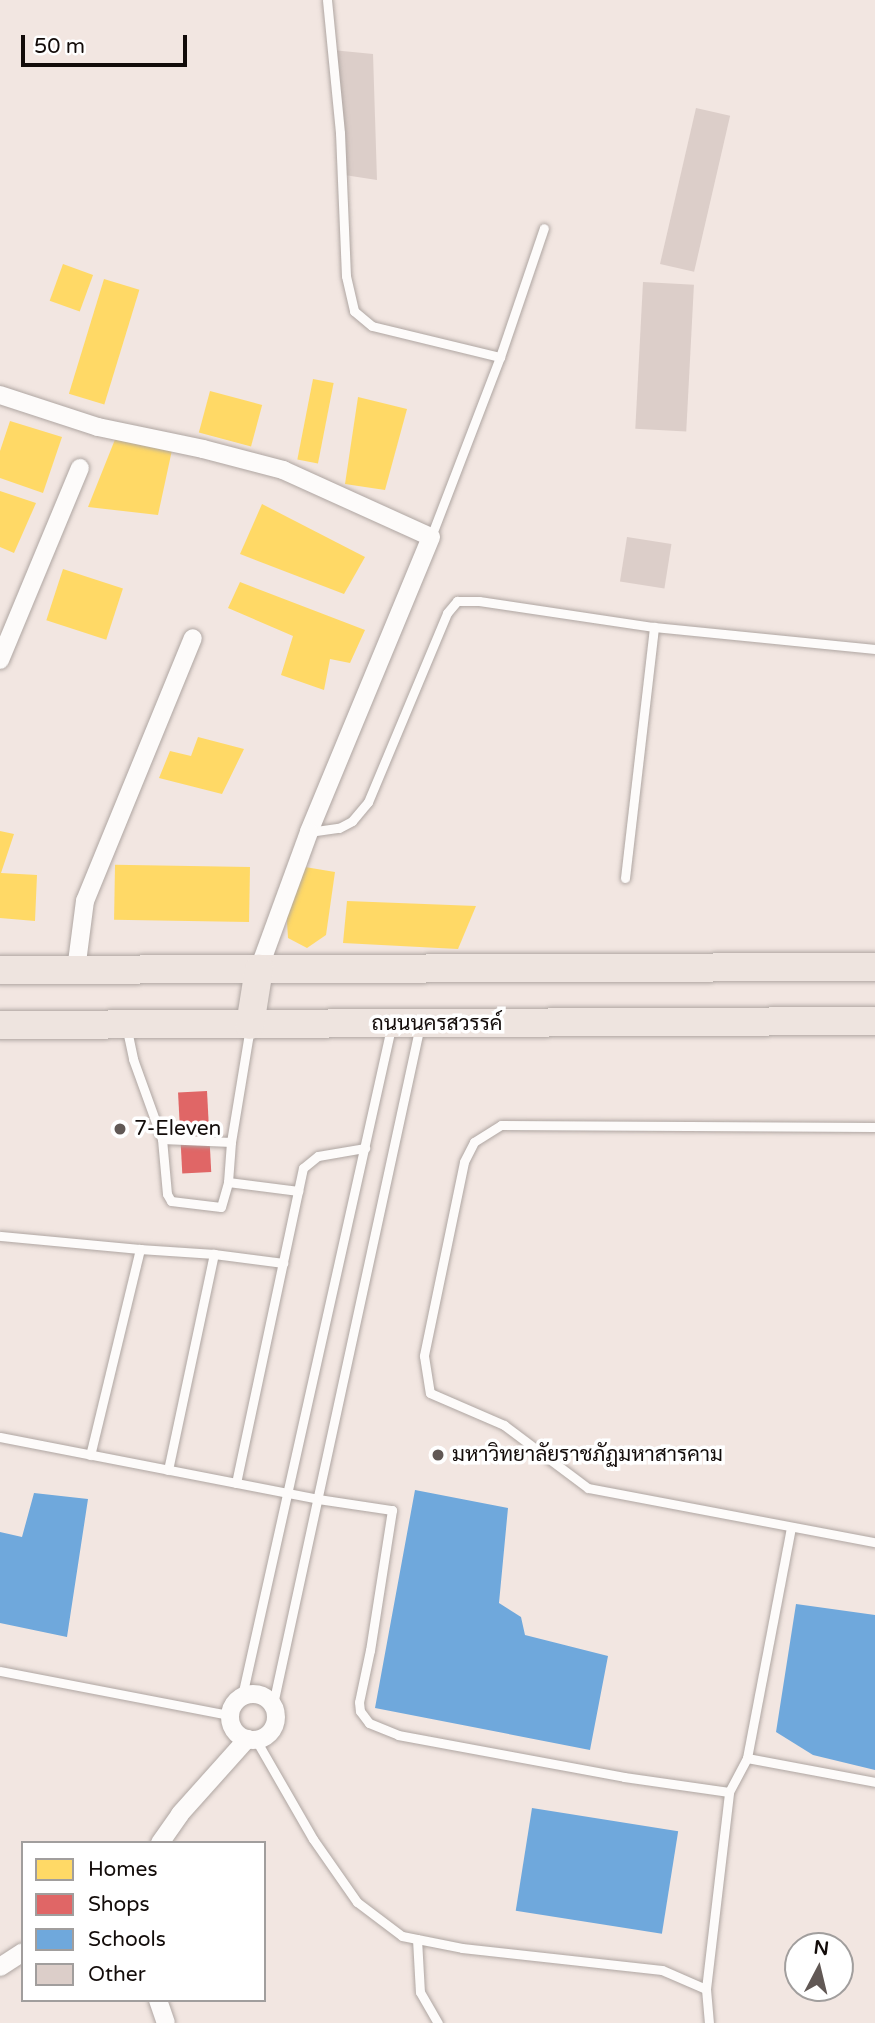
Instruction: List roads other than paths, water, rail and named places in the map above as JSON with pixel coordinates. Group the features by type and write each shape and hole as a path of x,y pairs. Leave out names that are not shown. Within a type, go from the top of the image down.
{"main road":[{"path":"0,970 875,967"},
{"path":"250,1025 259,969"},
{"name":"ถนนนครสวรรค์","path":"0,1025 875,1021"}],"street":[{"path":"0,395 98,427 204,449 283,470 431,537 309,832 259,969"},
{"path":"0,660 80,468"},
{"path":"76,970 86,901 193,638"},
{"path":"161,1841 180,1814 252,1740 274,1728 276,1720 273,1704 262,1695 242,1696 235,1700 229,1715 234,1730 252,1740"},
{"path":"0,1967 21,1953"},
{"path":"159,2002 166,2023"}],"lane":[{"path":"327,0 340,133 346,276 354,311 372,326 500,357"},
{"path":"431,537 500,357 544,228"},
{"path":"309,832 339,828 352,821 369,802 447,613 457,601 478,601 654,626 875,649"},
{"path":"625,878 654,626"},
{"path":"242,1696 392,1023"},
{"path":"126,1026 134,1059 162,1139 168,1199 179,1203 221,1207 228,1182 231,1142 250,1025"},
{"path":"273,1704 420,1025"},
{"path":"875,1127 500,1125 474,1142 464,1163 427,1336 425,1375 430,1393 504,1425 588,1488 875,1542"},
{"path":"162,1139 231,1142"},
{"path":"236,1483 303,1168 311,1158 365,1148"},
{"path":"228,1182 298,1191"},
{"path":"0,1236 214,1254 283,1263"},
{"path":"90,1455 140,1249"},
{"path":"168,1470 214,1254"},
{"path":"0,1437 289,1494 392,1510 359,1702 360,1711 369,1723 398,1735 624,1777 729,1792"},
{"path":"709,2023 706,1989 729,1792 747,1758 791,1528"},
{"path":"0,1671 229,1715"},
{"path":"252,1740 313,1839 357,1902 402,1936 462,1948 662,1970 706,1989"},
{"path":"747,1758 875,1782"},
{"path":"417,1939 420,1992 438,2023"}],"place":[{"name":"7-Eleven","path":"120,1129"},
{"name":"มหาวิทยาลัยราชภัฏมหาสารคาม","path":"438,1455"}]}
